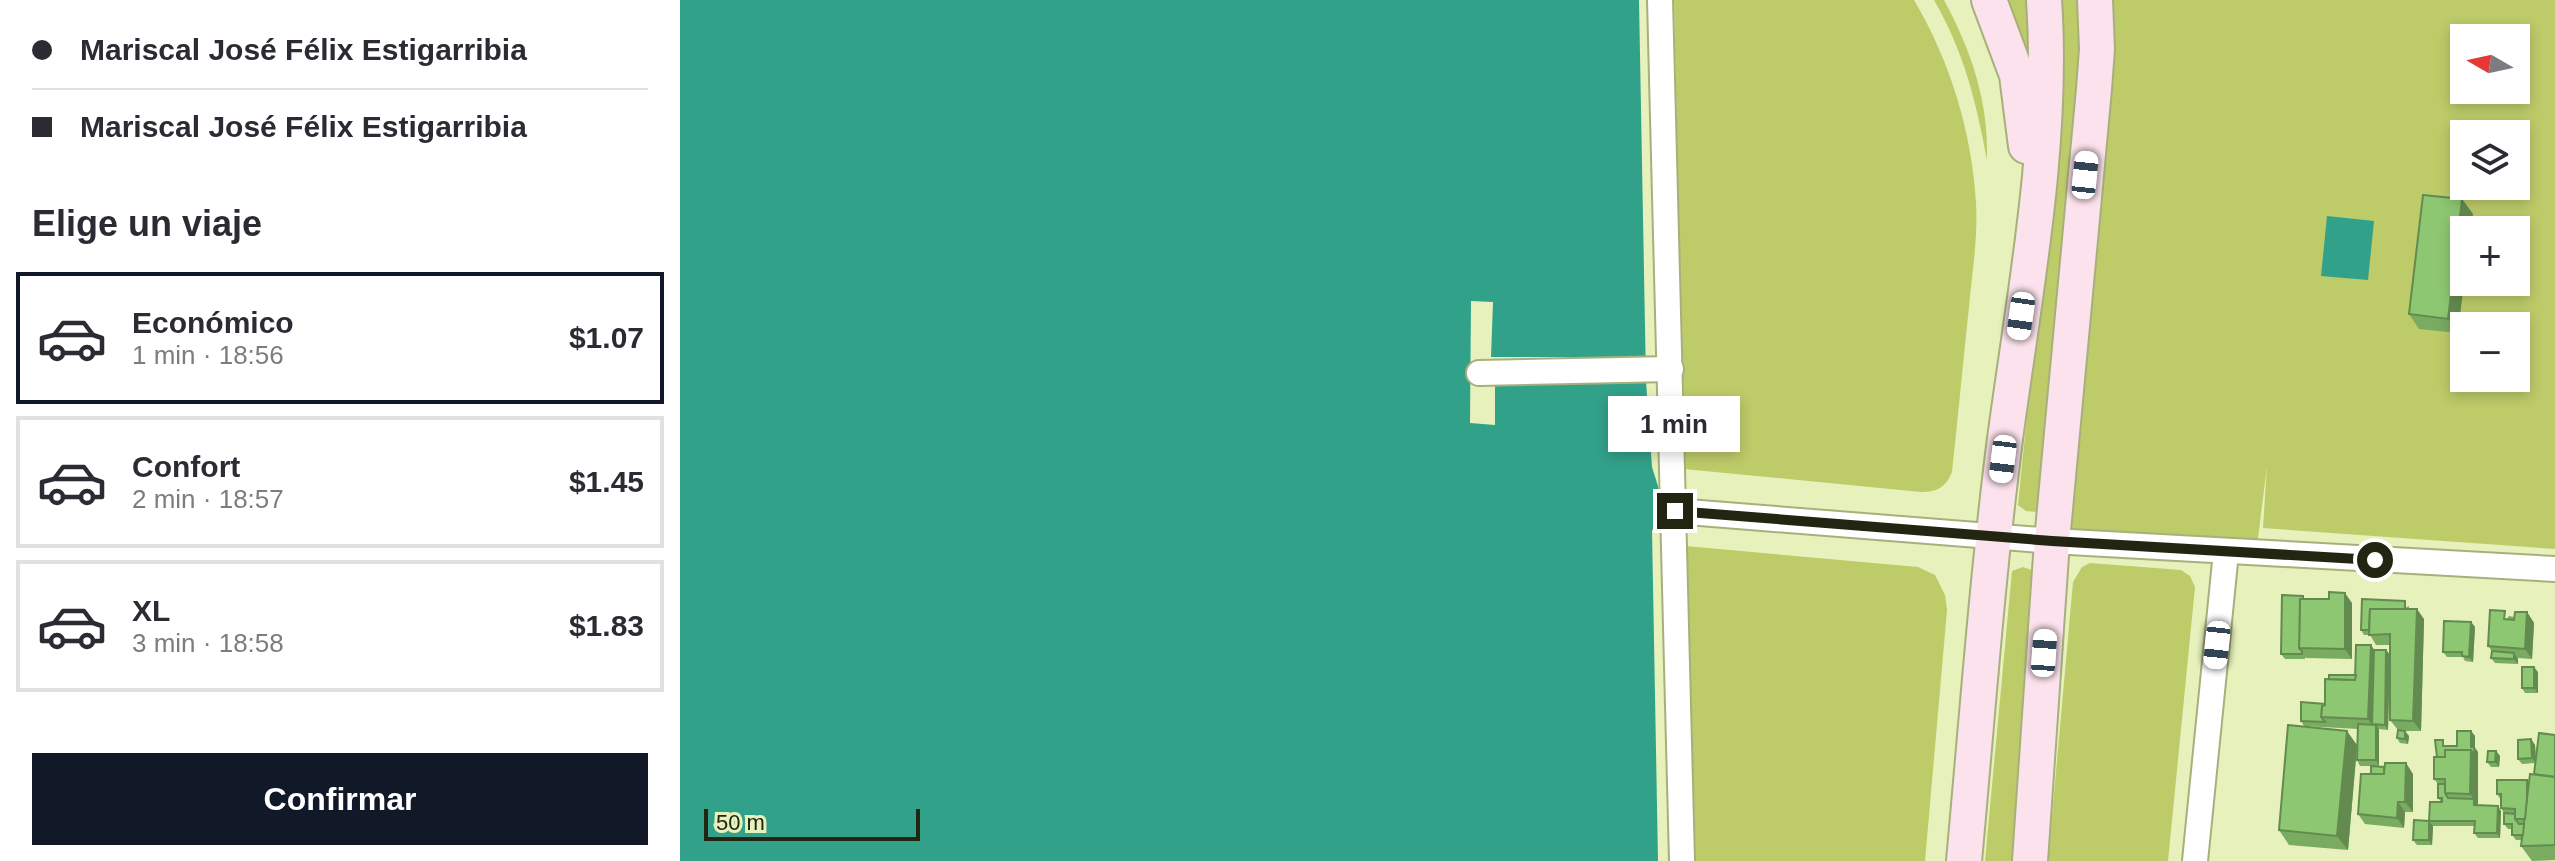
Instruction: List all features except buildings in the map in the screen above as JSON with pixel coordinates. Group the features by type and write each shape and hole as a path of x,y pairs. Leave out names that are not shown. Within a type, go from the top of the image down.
{"main road":[{"path":"1989,0 2017,75 2036,200"},
{"path":"1964,861 1993,536 2036,200 2047,44 2044,0"},
{"path":"2095,0 2097,49"},
{"path":"2030,861 2052,541 2097,49 2105,0"}],"street":[{"path":"1660,0 1682,861"},
{"path":"1479,373 1671,369"},
{"path":"1675,511 2052,541 2555,569"},
{"path":"2195,861 2226,552"}],"green space":[{"path":"1674,0 1914,0 1927,23 1948,72 1964,124 1974,176 1976,216 1952,472 1940,488 1921,492 1684,469"},
{"path":"1934,0 1944,0 1970,57 1985,118 1987,160 1968,77"},
{"path":"1999,0 2039,0 2039,90"},
{"path":"2058,0 2084,0 2085,65 2038,512 2026,511 2018,505 2055,140"},
{"path":"2105,0 2555,0 2555,549 2263,528 2267,466 2256,554 2052,541"},
{"path":"1685,546 1918,567 1935,575 1945,595 1947,610 1925,861 1695,861"},
{"path":"2090,563 2181,570 2190,576 2195,587 2168,861 2048,861 2073,582 2082,567"},
{"path":"2023,567 2035,571 2015,861 1985,861 2012,571"}],"water":[{"path":"680,0 1639,0 1646,381 1652,467 1663,502 1664,527 1652,530 1658,861 680,861"},
{"path":"2327,216 2374,221 2368,280 2321,276"}],"pier":[{"path":"1471,301 1493,302 1491,357 1647,357 1646,381 1495,386 1495,425 1470,423"}],"route":[{"path":"1675,511 2052,541 2375,560"}]}
